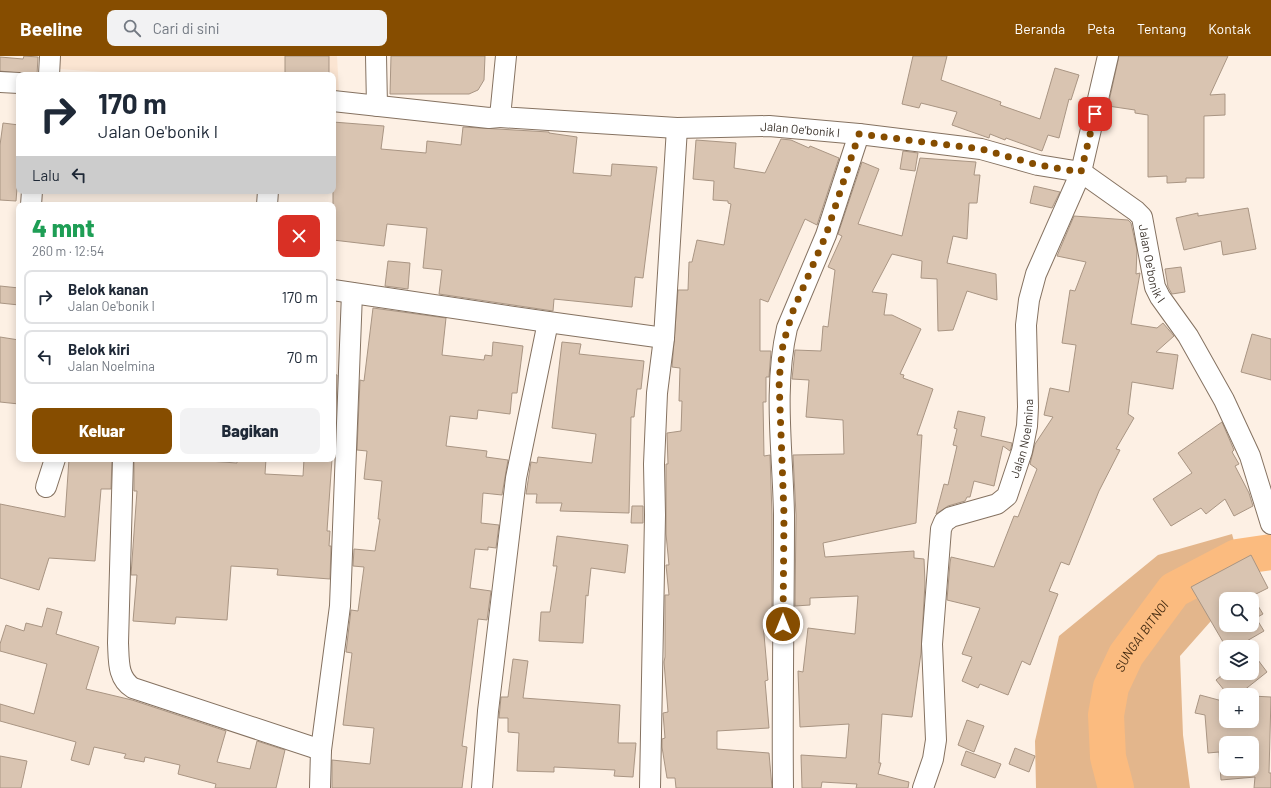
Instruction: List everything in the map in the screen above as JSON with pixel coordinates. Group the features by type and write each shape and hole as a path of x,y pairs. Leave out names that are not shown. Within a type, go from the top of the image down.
{"street":[{"path":"49,72 50,56"},
{"path":"376,56 377,106"},
{"path":"500,117 506,56"},
{"name":"Jalan Noelmina","path":"923,788 933,759 936,740 932,644 941,529 944,522 951,517 997,504 1007,496 1022,451 1027,426 1026,326 1029,300 1036,274 1081,172 1108,56"},
{"path":"0,82 16,83"},
{"name":"Jalan Oe'bonik I","path":"336,101 489,118 500,117 677,128 769,126 859,134 981,149 1038,165 1081,172 1136,211 1142,218 1155,287 1188,336 1224,400 1250,456 1268,516"},
{"path":"650,788 655,515 654,464 657,394 664,338 677,128"},
{"path":"784,788 784,515 779,380 783,344 789,322 826,235 859,134"},
{"path":"320,788 321,750 340,606 342,291 664,338"},
{"path":"482,788 488,711 516,478 548,322"},
{"path":"46,487 54,462"},
{"path":"123,462 118,643 120,671 125,681 133,688 321,750"}],"shaded area":[{"path":"59,56 337,56 339,93 336,93 336,72 102,72 59,69"},
{"path":"1232,534 1245,581 1233,592 1219,592 1219,612 1180,656 1183,735 1190,788 1036,788 1035,741 1059,636 1158,555"}],"building":[{"path":"24,56 38,57 37,72 16,73 0,71 0,57 23,59"},
{"path":"285,56 329,56 329,72 285,72"},
{"path":"391,56 485,56 484,80 478,90 469,94 390,94"},
{"path":"913,56 947,56 941,80 1001,102 1000,105 1040,119 1055,68 1079,75 1071,100 1069,99 1059,138 1048,135 1042,151 1006,138 1005,140 990,134 989,138 952,125 957,112 921,103 919,108 902,104"},
{"path":"1119,56 1228,56 1210,95 1225,94 1225,115 1204,116 1204,178 1186,178 1186,182 1167,183 1167,176 1148,177 1148,115 1135,113 1135,110 1108,106"},
{"path":"336,122 384,126 381,149 426,153 427,141 461,145 463,127 549,132 577,137 573,173 611,176 612,164 657,167 643,278 635,277 632,307 554,299 553,311 439,294 442,270 423,268 427,228 387,224 384,246 336,240 336,202 333,202 333,194 336,194"},
{"path":"3,123 16,125 16,201 0,200 0,145"},
{"path":"781,139 791,140 809,148 810,146 839,158 817,225 805,219 768,302 760,299 760,351 771,351 769,377 766,377 766,402 763,402 764,456 770,455 772,515 771,623 763,623 768,680 765,681 769,728 717,731 717,749 769,753 772,788 676,788 675,778 667,778 662,739 665,738 663,713 668,712 664,662 665,595 669,595 666,565 669,565 666,534 666,464 668,464 667,433 681,431 682,401 679,401 680,368 672,367 678,290 688,290 689,262 692,262 697,240 724,245 731,204 728,203 728,201 713,200 714,181 693,179 696,140 736,143 734,168 765,173"},
{"path":"903,151 918,153 915,171 900,169"},
{"path":"920,158 976,162 974,175 980,175 977,203 969,203 967,239 953,236 947,263 996,274 997,300 967,291 953,330 938,331 937,279 921,278 922,261 892,254 872,292 887,294 884,315 892,315 921,329 900,374 904,375 903,378 933,389 917,435 922,435 916,523 823,543 825,557 914,551 914,558 924,559 925,583 921,653 912,717 882,714 879,763 881,763 878,774 909,782 908,788 856,788 857,784 822,782 821,788 802,788 801,755 846,758 849,724 800,727 798,671 803,672 808,628 855,634 858,596 810,598 810,605 795,606 796,515 793,455 844,454 843,420 806,417 809,380 792,379 795,350 821,351 823,326 828,327 835,270 828,267 842,236 838,234 862,162 879,169 858,224 902,236"},
{"path":"1034,186 1060,192 1052,208 1030,203"},
{"path":"1248,208 1256,249 1223,255 1221,241 1184,250 1176,218 1198,213 1198,216"},
{"path":"1074,216 1128,220 1131,223 1137,250 1136,274 1140,273 1131,324 1157,328 1163,323 1174,336 1156,352 1178,355 1173,389 1132,382 1128,414 1134,418 1116,449 1120,450 1099,491 1069,565 1061,562 1049,591 1058,594 1030,665 1022,661 1008,695 980,684 978,688 962,681 972,657 962,654 980,608 947,600 950,563 951,557 994,567 1014,516 1018,517 1037,469 1030,464 1035,444 1053,417 1044,415 1050,388 1069,392 1076,345 1062,343 1070,290 1075,291 1086,262 1057,256"},
{"path":"388,261 410,263 408,289 385,286"},
{"path":"1181,267 1185,292 1172,294 1168,287 1165,269"},
{"path":"0,286 16,288 16,305 0,303"},
{"path":"373,308 446,318 442,355 484,360 485,355 492,356 493,342 523,346 517,393 512,393 510,414 478,410 477,419 450,416 446,446 487,451 486,457 508,460 502,495 483,493 481,523 499,525 496,548 488,547 488,550 475,549 470,588 491,591 487,620 478,619 462,746 467,747 462,788 332,788 332,760 370,764 374,728 343,725 352,653 346,652 351,610 358,611 364,567 353,566 354,549 375,551 380,519 378,519 382,481 364,479 367,451 357,450 360,380 364,381"},
{"path":"1252,334 1271,339 1271,380 1241,372"},
{"path":"0,337 16,340 16,404 0,402"},
{"path":"562,342 581,344 579,354 644,361 641,389 637,389 634,417 631,417 629,513 560,511 562,503 536,503 537,494 526,494 531,462 537,463 538,457 592,463 596,434 552,428"},
{"path":"336,375 337,375 336,412"},
{"path":"958,411 985,417 981,436 1012,443 1011,448 1010,451 1003,446 994,486 974,481 970,497 967,497 965,501 948,506 936,514 944,484 948,485 957,446 953,445 957,429 954,428"},
{"path":"1222,422 1234,450 1232,452 1239,464 1235,466 1249,493 1253,506 1234,516 1225,499 1206,514 1201,508 1171,526 1153,499 1192,473 1178,453"},
{"path":"69,462 112,462 111,489 101,489 95,561 49,558 39,590 0,578 0,504 65,517"},
{"path":"134,462 266,462 265,474 303,476 304,462 332,462 327,531 330,531 329,546 331,546 330,579 277,575 278,569 231,566 227,620 176,617 175,624 133,621 137,575 131,575 137,491 134,491"},
{"path":"632,506 643,506 643,523 631,523"},
{"path":"557,536 628,545 625,573 591,568 588,596 586,595 583,643 539,641 541,612 550,612 557,566 553,566"},
{"path":"1251,555 1268,588 1259,592 1219,592 1219,632 1259,632 1259,623 1264,631 1248,640 1222,640 1191,587"},
{"path":"1259,607 1263,614 1259,616"},
{"path":"47,608 62,612 56,634 99,647 86,689 132,700 226,731 217,762 250,769 257,741 285,750 276,788 215,788 216,784 178,774 180,765 145,757 144,762 124,758 126,754 94,747 89,765 71,760 76,742 0,721 0,704 34,714 47,664 0,651 0,644 6,625 24,631 26,623 42,627"},
{"path":"513,659 528,661 523,698 620,705 618,743 636,743 633,777 614,776 615,770 554,767 554,772 517,771 519,733 508,732 508,718 499,718 501,697 508,697"},
{"path":"1259,661 1267,672 1259,678"},
{"path":"1219,678 1219,680 1257,680 1247,688 1222,688 1216,680"},
{"path":"1200,695 1219,700 1219,728 1259,728 1259,696 1271,697 1269,773 1271,773 1271,788 1254,788 1255,777 1221,780 1221,776 1259,776 1259,736 1219,736 1219,752 1208,753 1205,715 1195,713"},
{"path":"967,720 984,726 974,752 958,745"},
{"path":"1015,748 1035,756 1029,772 1009,764"},
{"path":"966,751 1001,764 995,778 961,765"},
{"path":"0,756 27,761 21,788 0,788"}],"waterway":[{"name":"SUNGAI BITNOI","path":"1116,788 1108,757 1106,715 1111,687 1126,655 1174,590 1237,557 1271,552"}],"route":[{"path":"783,624 784,515 779,380 783,344 793,311 826,235 859,134 981,149 1038,165 1081,172 1095,114"}]}
